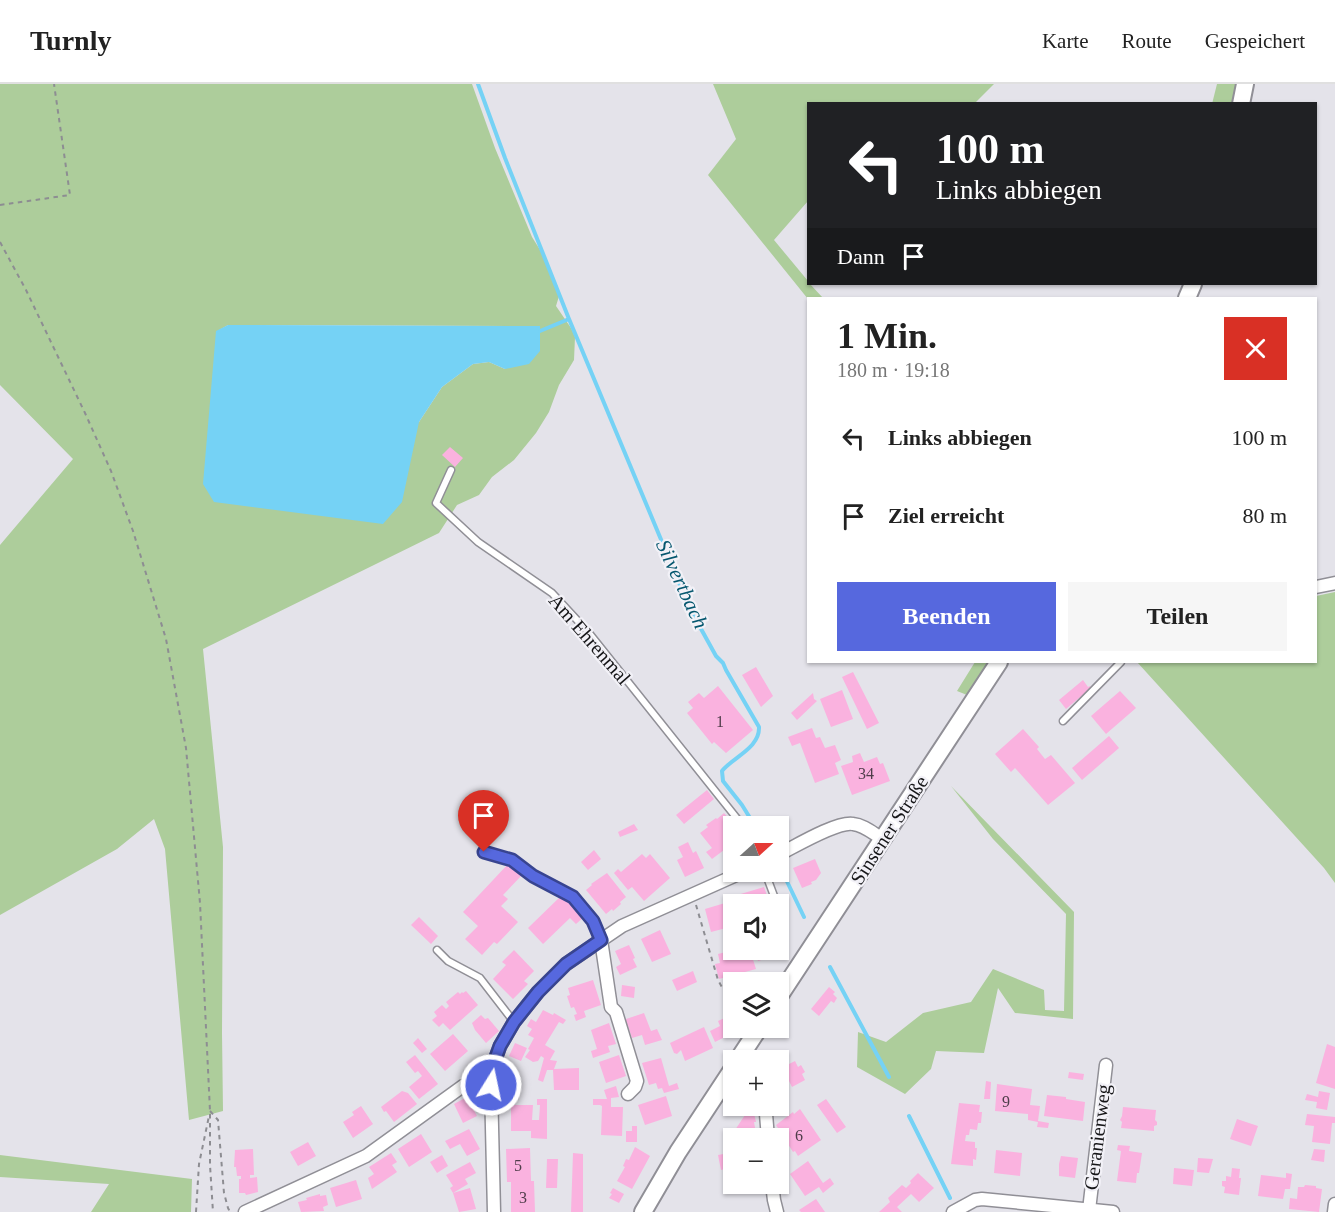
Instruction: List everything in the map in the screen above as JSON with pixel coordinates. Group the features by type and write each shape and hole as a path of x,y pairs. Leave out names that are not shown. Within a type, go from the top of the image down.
{"main road":[{"path":"1241,102 1245,84"},
{"name":"Sinsener Straße","path":"789,981 998,663"},
{"path":"643,1212 678,1152 723,1084"}],"street":[{"path":"1317,587 1335,583"},
{"path":"789,849 844,824 853,824 883,839"},
{"path":"245,1212 366,1156 463,1086 495,1080 494,1073 491,1071 500,1046 514,1022 538,992 566,964 622,926 723,881"},
{"path":"601,940 611,1007 616,1012 637,1081 628,1094"},
{"name":"Geranienweg","path":"1089,1209 1106,1065"},
{"path":"485,1082 494,1212"},
{"path":"773,1194 777,1212"},
{"path":"953,1212 975,1200 982,1199 1113,1212"},
{"path":"1334,1212 1335,1204"}],"lane":[{"name":"Am Ehrenmal","path":"451,470 436,503 478,542 552,593 571,612 735,816"},
{"path":"1063,721 1120,663"},
{"path":"484,852 512,860 533,876 573,897 593,921 601,940"},
{"path":"437,951 448,961 480,978 514,1022"}],"path":[{"path":"0,205 70,195 54,84"},
{"path":"0,242 26,290 111,471 133,531 166,639 186,748 200,903 213,1212"},
{"path":"693,895 718,980 723,989"},
{"path":"196,1212 199,1164 210,1111"},
{"path":"210,1111 218,1120 224,1193 230,1212"}],"green space":[{"path":"0,84 472,84 495,148 532,237 547,261 560,293 556,306 575,337 574,360 559,385 549,412 536,433 514,460 492,477 479,495 457,505 439,533 203,649 223,847 223,1111 189,1120 165,849 154,819 117,849 0,915 0,545 73,459 0,385","holes":["228,325 540,326 505,369 489,362 473,364 442,387 419,422 216,332"]},
{"path":"713,84 994,84 976,102 807,102 807,202 774,240 807,280 807,285 811,285 822,297 807,298 708,175 736,139"},
{"path":"1217,84 1238,84 1235,102 1212,102"},
{"path":"1335,592 1335,883 1324,868 1138,663 1317,663 1317,596"},
{"path":"974,663 988,663 967,695 957,691"},
{"path":"951,786 1074,912 1073,1019 1015,1013 998,988 984,1053 936,1051 931,1069 905,1094 857,1067 858,1032 886,1042 923,1013 971,1002 993,969 1044,990 1045,1010 1064,1011 1066,914 993,839"},
{"path":"0,1155 192,1179 191,1212 91,1212 109,1184 0,1177"}],"water":[{"path":"228,325 540,326 540,351 529,364 505,369 489,362 473,364 442,387 419,422 402,502 383,524 214,502 203,484 216,331"}],"building":[{"path":"450,447 463,458 455,467 442,455"},
{"path":"756,667 773,696 761,707 742,675"},
{"path":"853,672 879,723 867,729 842,677"},
{"path":"1083,680 1091,688 1066,709 1059,700"},
{"path":"718,686 753,730 726,753 714,742 712,744 687,713 693,708 688,702 699,693 704,698"},
{"path":"842,690 853,719 831,727 820,699"},
{"path":"1120,691 1136,708 1106,734 1091,716"},
{"path":"813,693 817,701 797,720 791,713"},
{"path":"812,728 816,738 820,737 825,748 835,745 841,760 835,763 839,774 815,783 800,743 792,746 788,737"},
{"path":"1023,729 1039,747 1037,749 1045,759 1051,755 1075,783 1048,805 1015,768 1011,772 995,754"},
{"path":"1109,736 1119,748 1082,780 1072,768"},
{"path":"860,753 864,762 877,757 880,764 883,763 890,781 852,795 841,766 853,762 852,756"},
{"path":"707,790 714,799 684,824 676,815"},
{"path":"724,813 727,816 723,816 723,851 712,859 706,852 712,848 700,833 708,827 706,825"},
{"path":"634,824 638,830 620,837 618,832"},
{"path":"688,842 693,853 696,851 704,868 685,877 677,860 683,857 678,847"},
{"path":"594,850 601,859 588,870 581,862"},
{"path":"642,854 646,858 650,854 670,878 644,901 632,887 628,890 614,873 618,869 621,872"},
{"path":"815,859 821,873 816,880 811,882 812,884 802,888 793,868"},
{"path":"509,863 522,875 503,895 508,899 501,906 518,922 497,944 494,942 482,955 465,939 478,926 463,912"},
{"path":"607,873 626,897 613,911 612,909 606,914 586,890"},
{"path":"764,887 766,894 741,894"},
{"path":"563,894 585,916 576,924 570,918 543,944 528,928"},
{"path":"723,904 723,929 711,932 705,909"},
{"path":"419,917 438,936 431,944 411,925"},
{"path":"660,930 671,954 652,962 641,939"},
{"path":"629,945 637,967 620,975 616,967 621,964 615,951"},
{"path":"514,950 534,971 524,981 528,984 513,999 493,979 506,965 502,962"},
{"path":"723,953 723,960 753,960 756,969 745,972 723,972 723,978 719,979 715,964 720,963 718,954"},
{"path":"693,971 697,982 677,991 672,980"},
{"path":"593,980 601,1005 584,1011 586,1017 576,1021 574,1015 577,1014 574,1007 571,1008 567,996 570,995 568,988"},
{"path":"622,985 635,987 634,998 621,996"},
{"path":"829,987 835,992 833,994 837,998 834,1003 831,1001 819,1016 811,1009"},
{"path":"466,991 478,1005 450,1030 443,1023 439,1027 432,1020 437,1016 434,1012 442,1005 446,1009 449,1006 446,1002 458,992 460,994"},
{"path":"543,1010 566,1020 563,1024 559,1022 545,1045 555,1051 550,1060 557,1061 554,1069 579,1068 579,1090 554,1090 553,1070 547,1070 543,1082 538,1080 544,1058 541,1056 538,1061 533,1062 525,1057 534,1038 528,1035 532,1029 527,1026 531,1019 536,1022"},
{"path":"644,1013 651,1031 657,1029 662,1040 645,1045 642,1035 632,1038 625,1022 626,1019"},
{"path":"481,1015 485,1019 488,1018 499,1031 486,1043 472,1023"},
{"path":"723,1019 723,1038 715,1042 710,1031 720,1026 718,1021"},
{"path":"609,1023 616,1044 608,1046 610,1052 593,1058 591,1051 597,1049 591,1030"},
{"path":"704,1027 713,1048 685,1061 681,1050 677,1054 674,1053 670,1043"},
{"path":"453,1034 468,1051 445,1071 430,1054"},
{"path":"418,1038 427,1049 422,1053 413,1043"},
{"path":"515,1043 527,1048 521,1061 509,1056"},
{"path":"1327,1044 1335,1047 1335,1089 1316,1083"},
{"path":"415,1055 438,1084 419,1099 409,1087 422,1076 418,1071 415,1073 406,1062"},
{"path":"619,1055 626,1076 606,1083 599,1062"},
{"path":"661,1058 669,1086 677,1083 679,1089 664,1093 662,1088 658,1089 656,1083 649,1085 642,1063"},
{"path":"795,1061 798,1067 801,1065 805,1072 802,1074 805,1080 792,1087 789,1081 789,1064"},
{"path":"1069,1072 1084,1074 1083,1080 1068,1078"},
{"path":"986,1081 991,1082 990,1099 984,1099"},
{"path":"997,1084 1032,1089 1030,1105 1040,1106 1038,1121 1049,1123 1048,1128 1037,1127 1038,1122 1028,1120 1028,1114 995,1111"},
{"path":"616,1086 619,1097 611,1098 611,1107 623,1107 622,1136 601,1135 602,1106 593,1105 593,1099 607,1099 604,1090"},
{"path":"402,1091 408,1093 417,1104 394,1122 381,1107"},
{"path":"1319,1091 1330,1093 1327,1110 1316,1108 1317,1102 1305,1100 1307,1094 1318,1097"},
{"path":"1047,1095 1085,1102 1083,1121 1044,1116"},
{"path":"666,1096 672,1116 645,1125 638,1105"},
{"path":"467,1097 477,1116 463,1123 454,1104"},
{"path":"537,1099 547,1099 547,1139 531,1138 531,1131 511,1131 511,1105 533,1105 532,1120 539,1120 540,1105 537,1105"},
{"path":"826,1099 846,1127 837,1133 817,1105"},
{"path":"959,1103 980,1105 979,1112 982,1112 981,1123 978,1123 977,1130 970,1129 965,1141 975,1142 975,1148 977,1148 973,1166 951,1164"},
{"path":"361,1106 373,1124 353,1138 343,1122 354,1115 352,1112"},
{"path":"1123,1107 1156,1110 1157,1125 1154,1126 1154,1131 1121,1128"},
{"path":"800,1109 821,1140 798,1156 789,1146 789,1128 778,1128 776,1125 793,1112 794,1114"},
{"path":"1307,1114 1335,1117 1335,1123 1332,1123 1330,1144 1312,1142 1314,1126 1305,1125"},
{"path":"744,1116 755,1116 755,1128 736,1128"},
{"path":"1237,1119 1258,1126 1251,1146 1230,1139"},
{"path":"632,1126 637,1126 637,1142 626,1142 626,1131 632,1131"},
{"path":"469,1129 480,1149 467,1156 460,1144 450,1149 445,1141"},
{"path":"421,1134 432,1152 409,1167 398,1149"},
{"path":"308,1142 316,1156 298,1166 290,1152"},
{"path":"1118,1145 1130,1146 1129,1151 1142,1153 1136,1183 1117,1181 1121,1151 1117,1150"},
{"path":"635,1147 650,1156 632,1189 617,1181 625,1167 623,1166 626,1159 629,1160"},
{"path":"530,1148 535,1212 511,1212 511,1182 507,1182 506,1149"},
{"path":"253,1149 254,1175 250,1175 250,1178 257,1177 258,1192 246,1195 239,1193 241,1176 237,1176 236,1167 234,1167 235,1150"},
{"path":"1314,1149 1325,1150 1324,1162 1311,1160"},
{"path":"996,1150 1022,1153 1020,1176 994,1173"},
{"path":"391,1153 397,1162 392,1165 397,1172 372,1189 368,1178 374,1174 369,1167"},
{"path":"573,1153 583,1154 583,1212 571,1212"},
{"path":"723,1154 723,1170 721,1170 718,1155"},
{"path":"442,1155 448,1166 437,1173 430,1162"},
{"path":"1061,1156 1078,1158 1075,1178 1059,1176"},
{"path":"1198,1158 1213,1159 1209,1173 1197,1172"},
{"path":"547,1159 558,1159 557,1188 546,1188"},
{"path":"808,1161 823,1183 830,1178 834,1184 823,1193 819,1187 805,1196 790,1174"},
{"path":"470,1162 476,1173 465,1179 468,1184 453,1193 450,1188 453,1186 446,1175"},
{"path":"1174,1168 1194,1170 1192,1186 1173,1184"},
{"path":"1232,1168 1240,1169 1239,1195 1224,1193 1225,1187 1222,1186 1222,1181 1226,1181 1226,1176 1231,1177"},
{"path":"918,1173 934,1188 919,1202 911,1194 897,1207 902,1212 879,1212 890,1202 888,1198 902,1185 906,1188"},
{"path":"1286,1173 1292,1174 1290,1189 1285,1189 1283,1199 1258,1196 1261,1175 1286,1178"},
{"path":"356,1180 362,1199 336,1207 330,1188"},
{"path":"1305,1185 1322,1189 1319,1212 1289,1209 1290,1198 1297,1199 1298,1187"},
{"path":"470,1188 476,1209 459,1212 453,1193"},
{"path":"613,1188 624,1194 619,1203 609,1198"},
{"path":"320,1194 320,1196 326,1195 328,1205 323,1207 324,1211 301,1212 298,1202"},
{"path":"816,1199 825,1212 801,1212 799,1210"}],"waterway":[{"name":"Silvertbach","path":"478,84 569,319 690,609 759,727 751,746 722,771 723,781 749,816"},
{"name":"Silvertbach","path":"540,331 569,319"},
{"name":"Silvertbach","path":"787,882 804,917"},
{"name":"Silvertbach","path":"830,967 889,1077"},
{"name":"Silvertbach","path":"909,1116 950,1198"}],"route":[{"path":"484,852 512,860 533,876 573,897 593,921 601,940 566,964 538,992 514,1022 500,1046 491,1071 494,1073 495,1080 491,1085"}]}
